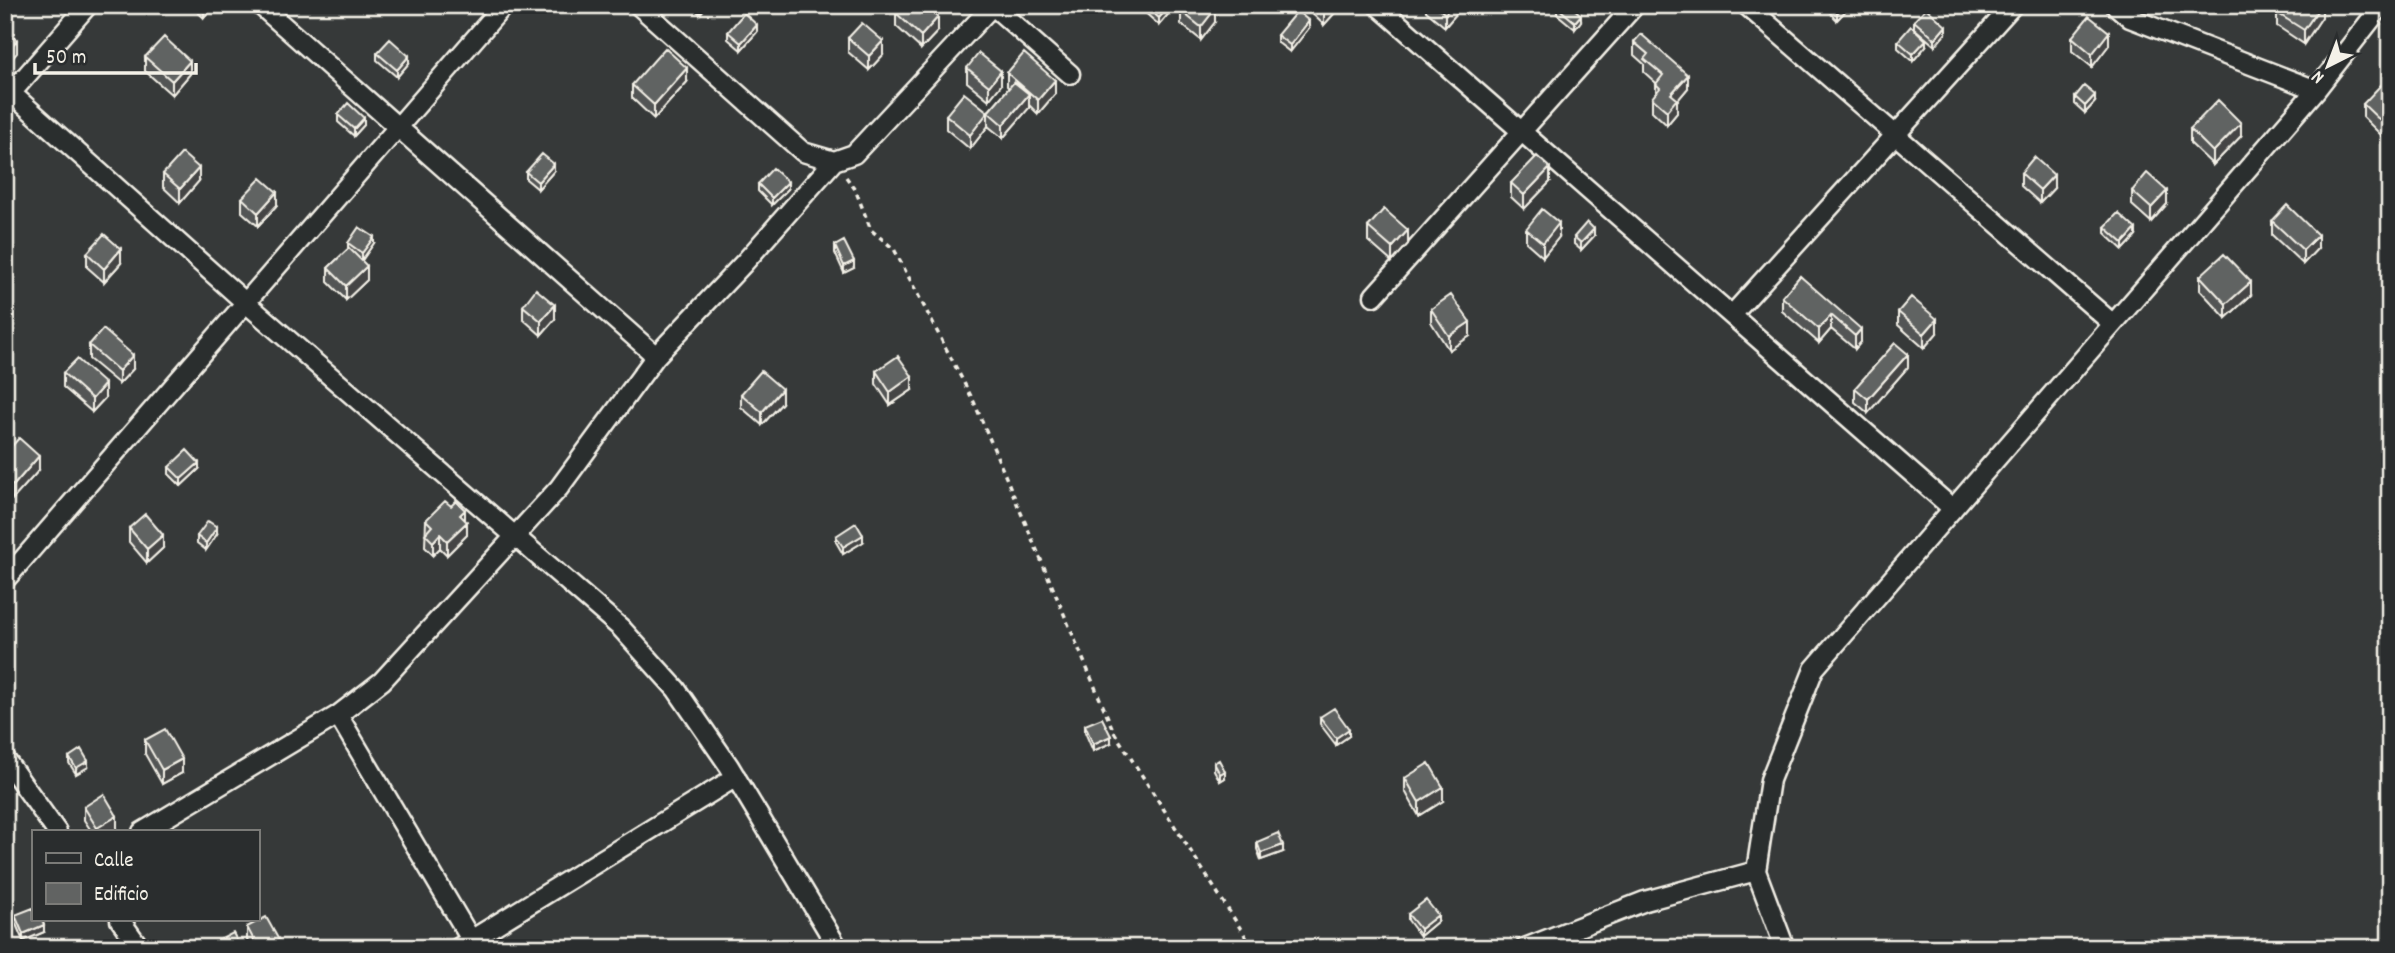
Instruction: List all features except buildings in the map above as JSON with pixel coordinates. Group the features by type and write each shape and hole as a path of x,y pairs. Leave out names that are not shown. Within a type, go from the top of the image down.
{"street":[{"path":"88,5 8,96 621,628 676,689 736,777 838,948"},
{"path":"260,5 656,356"},
{"path":"5,580 504,5"},
{"path":"638,5 803,152 834,161"},
{"path":"145,830 338,715 382,681 559,488 656,356 744,263 834,161 854,154 993,5 1070,74"},
{"path":"1377,5 1953,509"},
{"path":"1374,296 1635,5"},
{"path":"1746,5 2113,324"},
{"path":"1732,315 2013,5"},
{"path":"2115,5 2130,18 2316,90"},
{"path":"1785,948 1756,871 1770,780 1814,669 2316,90 2374,17 2380,5"},
{"path":"338,715 469,945 736,777"},
{"path":"5,759 56,830"},
{"path":"1530,947 1645,901 1756,871"},
{"path":"121,922 140,948"}],"path":[{"path":"834,161 855,189 871,230 894,249 974,402 1114,733 1253,948"}]}
